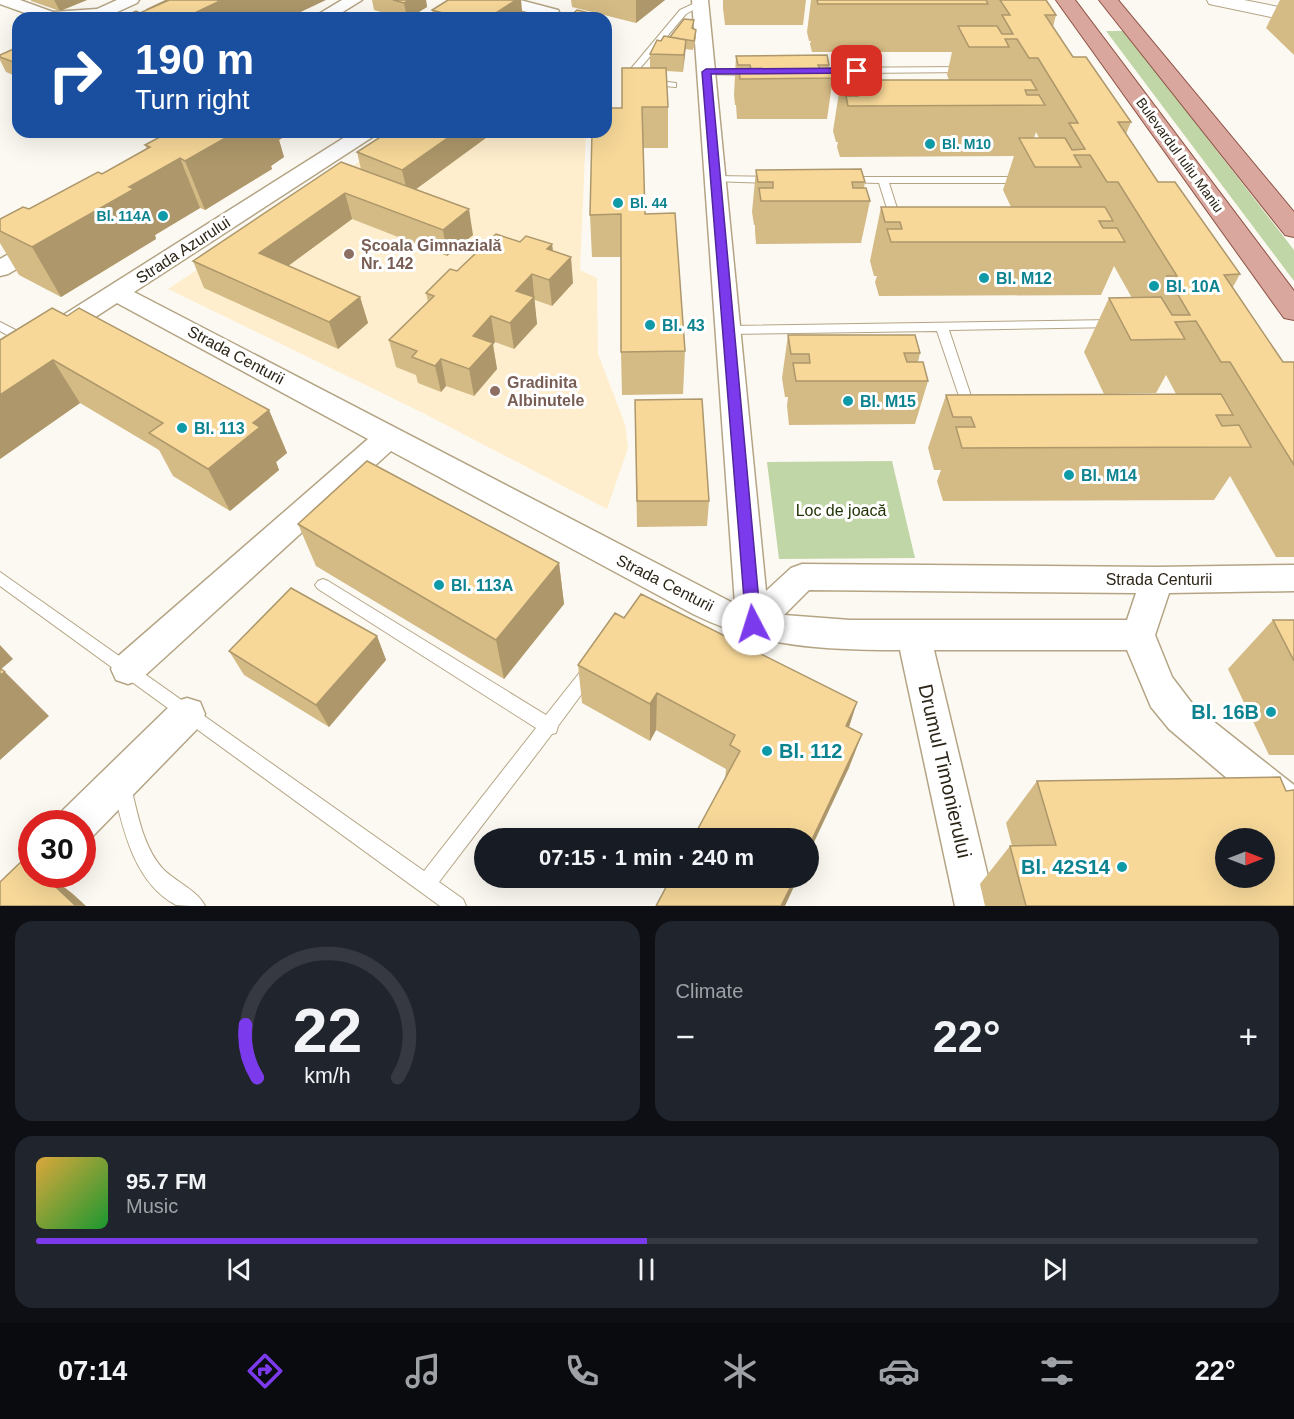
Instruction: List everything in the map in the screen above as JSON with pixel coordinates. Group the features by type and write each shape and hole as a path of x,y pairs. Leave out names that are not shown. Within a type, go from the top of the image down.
{"main road":[{"name":"Bulevardul Iuliu Maniu","path":"1065,0 1294,310"},
{"path":"1108,0 1294,229"}],"street":[{"path":"4,0 38,12"},
{"path":"104,12 130,0"},
{"path":"331,12 354,0"},
{"path":"502,0 554,12"},
{"path":"1216,0 1294,16"},
{"path":"700,2 753,624 807,633 914,636 1138,635"},
{"name":"Strada Azurului","path":"0,367 352,138"},
{"path":"0,269 60,234"},
{"name":"Strada Centurii","path":"116,293 390,436 653,588 753,624 802,577 1156,580 1294,578"},
{"path":"128,669 390,436"},
{"path":"1156,580 1138,635 1166,701 1191,726 1280,797 1294,811"},
{"name":"Drumul Timonierului","path":"914,636 975,906"},
{"path":"92,810 187,714"}],"lane":[{"path":"673,85 641,81 633,77 632,73 683,12 700,2"},
{"path":"799,71 966,70"},
{"path":"857,71 869,107"},
{"path":"706,72 764,72"},
{"path":"715,180 782,180"},
{"path":"838,180 1034,180"},
{"path":"883,180 901,236"},
{"path":"728,330 1128,324"},
{"path":"0,326 35,345"},
{"path":"942,328 973,419"},
{"path":"0,578 456,906"},
{"path":"323,585 550,726"},
{"path":"426,884 600,660"},
{"path":"120,782 133,830 151,869 176,893 195,906"}],"shaded area":[{"path":"395,138 586,138 580,270 597,278 598,354 625,424 628,448 607,509 421,412 168,289"}],"green space":[{"path":"1106,31 1124,31 1294,250 1294,281"},
{"name":"Loc de joacă","path":"892,461 915,558 779,559 767,462"}],"building":[{"path":"169,0 220,1 197,12 142,12"},
{"path":"393,0 409,0 404,3"},
{"path":"448,0 516,0 497,12 432,10"},
{"path":"817,0 986,0 988,4 818,4"},
{"path":"1000,0 1046,0 1056,15 1045,15 1073,57 1086,57 1131,122 1118,122 1158,182 1175,182 1240,274 1224,275 1283,362 1294,362 1294,465 1230,362 1221,362 1196,321 1175,322 1185,339 1131,340 1109,298 1161,297 1172,315 1190,315 1167,276 1177,276 1118,182 1107,182 1090,155 1074,155 1081,167 1035,167 1019,138 1065,138 1072,150 1085,149 1069,123 1078,123 1038,58 1029,58 1017,39 1005,39 1009,47 969,47 958,26 997,26 1002,34 1013,34 1002,15 1010,15"},
{"path":"684,19 694,20 692,28 696,30 694,41 670,37"},
{"path":"664,36 686,40 684,55 650,54 657,40 661,41"},
{"path":"12,50 12,62 0,57"},
{"path":"827,55 829,65 818,65 820,69 830,69 833,78 740,79 739,69 751,69 750,65 738,65 736,56"},
{"path":"622,68 666,68 668,107 642,107 645,214 675,213 685,351 621,352 621,214 590,215 592,138 612,138 612,108 622,108"},
{"path":"841,80 1031,80 1037,90 1025,90 1027,95 1039,95 1045,105 848,106 846,96 858,96 857,91 844,91"},
{"path":"158,138 225,138 185,161 180,158 129,187 134,189 32,247 0,231 0,219 23,207 29,209 98,172 102,174 150,147 145,145"},
{"path":"379,138 447,138 402,170 357,152"},
{"path":"341,162 469,209 443,230 345,193 259,253 360,297 329,322 193,261"},
{"path":"861,169 865,182 852,182 853,188 866,188 870,201 761,201 759,188 773,188 773,182 758,182 756,170"},
{"path":"881,207 1105,207 1113,221 1099,221 1103,228 1117,228 1125,242 891,242 887,229 902,229 900,222 885,222"},
{"path":"496,234 520,242 526,236 552,244 547,249 571,257 549,280 532,274 516,291 534,297 510,323 491,316 473,336 493,343 469,369 441,359 435,366 412,357 417,351 389,340 434,296 426,293 450,269 457,271"},
{"path":"52,308 67,316 79,308 269,410 253,423 260,427 208,469 149,433 163,423 53,360 0,395 0,340"},
{"path":"788,335 915,335 920,353 904,353 907,362 923,362 928,381 796,381 793,363 810,363 809,354 791,354"},
{"path":"1221,394 1233,415 1216,415 1222,426 1239,425 1251,447 962,448 956,427 975,427 971,417 953,417 946,395"},
{"path":"702,399 709,501 637,501 635,400"},
{"path":"367,461 559,563 496,640 298,524"},
{"path":"291,588 377,636 316,705 229,651"},
{"name":"Bl. 112","path":"641,594 857,702 846,726 862,734 817,828 698,828 740,751 730,745 735,735 657,693 650,704 578,665 615,613 624,618"},
{"path":"1273,620 1294,620 1294,661"},
{"path":"1280,777 1286,791 1294,790 1294,906 1026,906 1010,846 1056,845 1037,781"},
{"path":"18,865 18,888 57,888 76,906 0,906 0,882"},
{"path":"666,888 790,888 781,906 656,906"}],"place":[{"name":"Bl. M10","path":"930,144"},
{"name":"Bl. 44","path":"618,203"},
{"name":"Bl. 114A","path":"163,216"},
{"name":"Școala Gimnazială Nr. 142","path":"349,254"},
{"name":"Bl. M12","path":"984,278"},
{"name":"Bl. 10A","path":"1154,286"},
{"name":"Bl. 43","path":"650,325"},
{"name":"Gradinita Albinutele","path":"495,391"},
{"name":"Bl. M15","path":"848,401"},
{"name":"Bl. 113","path":"182,428"},
{"name":"Bl. M14","path":"1069,475"},
{"name":"Bl. 113A","path":"439,585"},
{"name":"Bl. 16B","path":"1271,712"},
{"name":"Bl. 112","path":"767,751"},
{"name":"Bl. 42S14","path":"1122,867"}],"route":[{"path":"753,624 706,72 857,71"}]}
